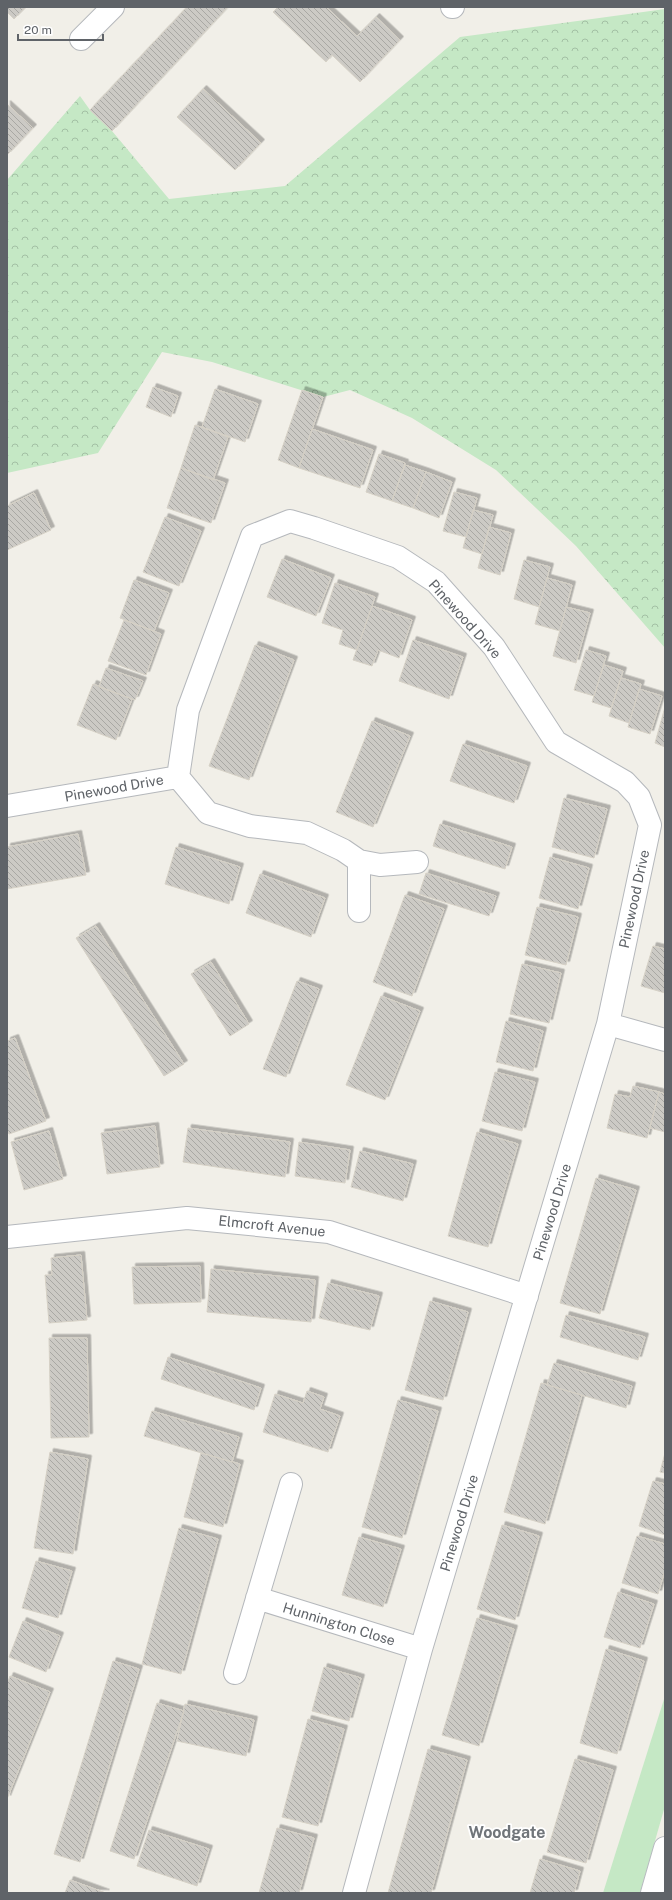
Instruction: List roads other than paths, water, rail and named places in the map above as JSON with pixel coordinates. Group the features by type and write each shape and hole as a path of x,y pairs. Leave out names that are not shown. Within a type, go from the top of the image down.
{"street":[{"path":"82,39 113,7"},
{"name":"Pinewood Drive","path":"7,806 178,777 188,710 252,536 290,521 398,557 436,582 494,647 556,742 625,782 639,797 650,825 608,1024 421,1649 354,1893"},
{"path":"178,777 208,813 250,826 307,834 343,850 359,861 380,865 417,862"},
{"path":"359,861 359,911"},
{"path":"608,1024 665,1040"},
{"name":"Elmcroft Avenue","path":"7,1237 187,1218 329,1232 527,1296"},
{"path":"235,1673 291,1484"},
{"name":"Hunnington Close","path":"257,1598 421,1649"},
{"path":"652,1893 665,1848"}],"district":[{"name":"Woodgate","path":"507,1832"}]}
